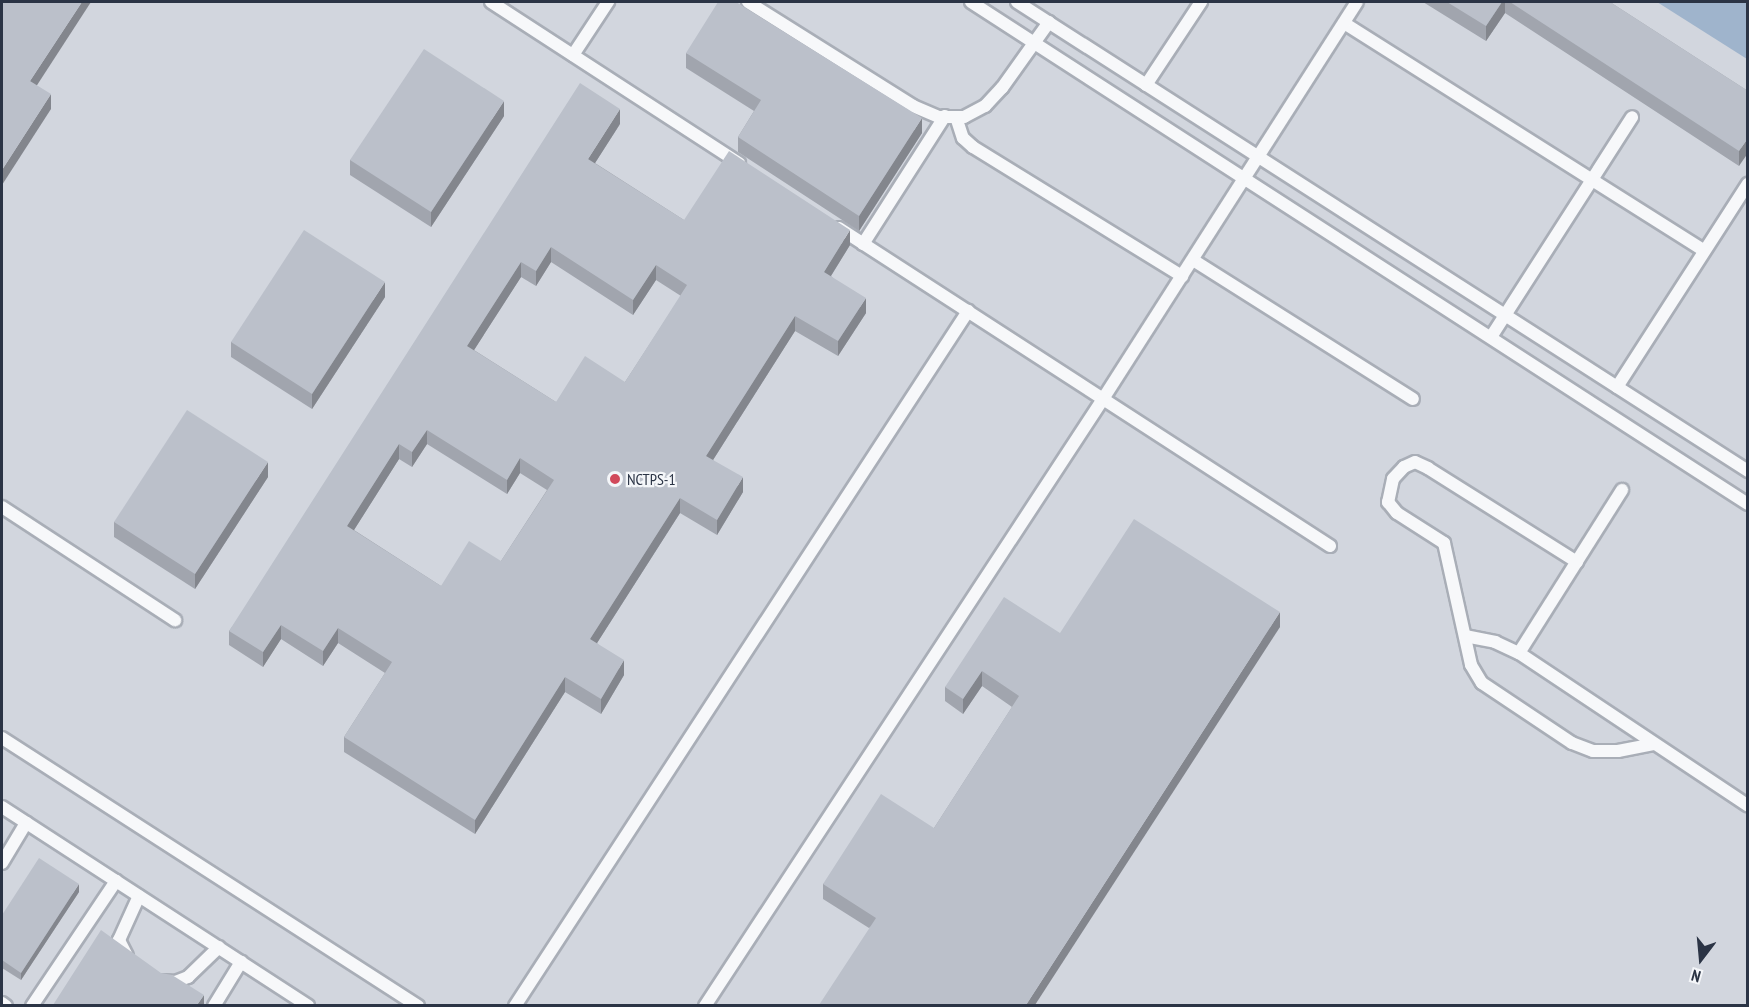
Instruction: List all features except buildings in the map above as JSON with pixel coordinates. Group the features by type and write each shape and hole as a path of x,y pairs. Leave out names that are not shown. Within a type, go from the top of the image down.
{"lane":[{"path":"490,2 753,172"},
{"path":"573,55 608,2"},
{"path":"748,2 913,106 951,117 985,105 1049,22"},
{"path":"971,2 1748,504"},
{"path":"1017,2 1748,471"},
{"path":"1146,85 1201,2"},
{"path":"705,1005 1103,399 1357,2"},
{"path":"1344,23 1704,251"},
{"path":"863,244 951,117"},
{"path":"951,117 963,138 973,147 1182,276"},
{"path":"1491,337 1632,117"},
{"path":"1617,387 1748,184"},
{"path":"823,218 1330,546"},
{"path":"1193,260 1413,399"},
{"path":"515,1005 968,311"},
{"path":"1576,562 1415,462 1404,467 1393,479 1388,502 1397,513 1444,543 1471,666 1482,683 1572,743 1593,750 1618,751 1653,744"},
{"path":"1519,653 1622,490"},
{"path":"2,507 175,620"},
{"path":"1465,636 1495,642 1519,653 1748,806"},
{"path":"2,738 418,1005"},
{"path":"2,807 308,1005"},
{"path":"2,863 26,823"},
{"path":"32,1005 116,881"},
{"path":"138,964 121,949 119,940 139,896"},
{"path":"156,975 175,982 188,977 219,947"},
{"path":"214,1005 241,962"},
{"path":"2,1003 6,1005"}],"shaded area":[{"path":"2,2 1747,2 1747,1005 2,1005"}],"water":[{"path":"1657,2 1747,2 1747,59"}],"place":[{"name":"NCTPS-1","path":"615,479"}]}
